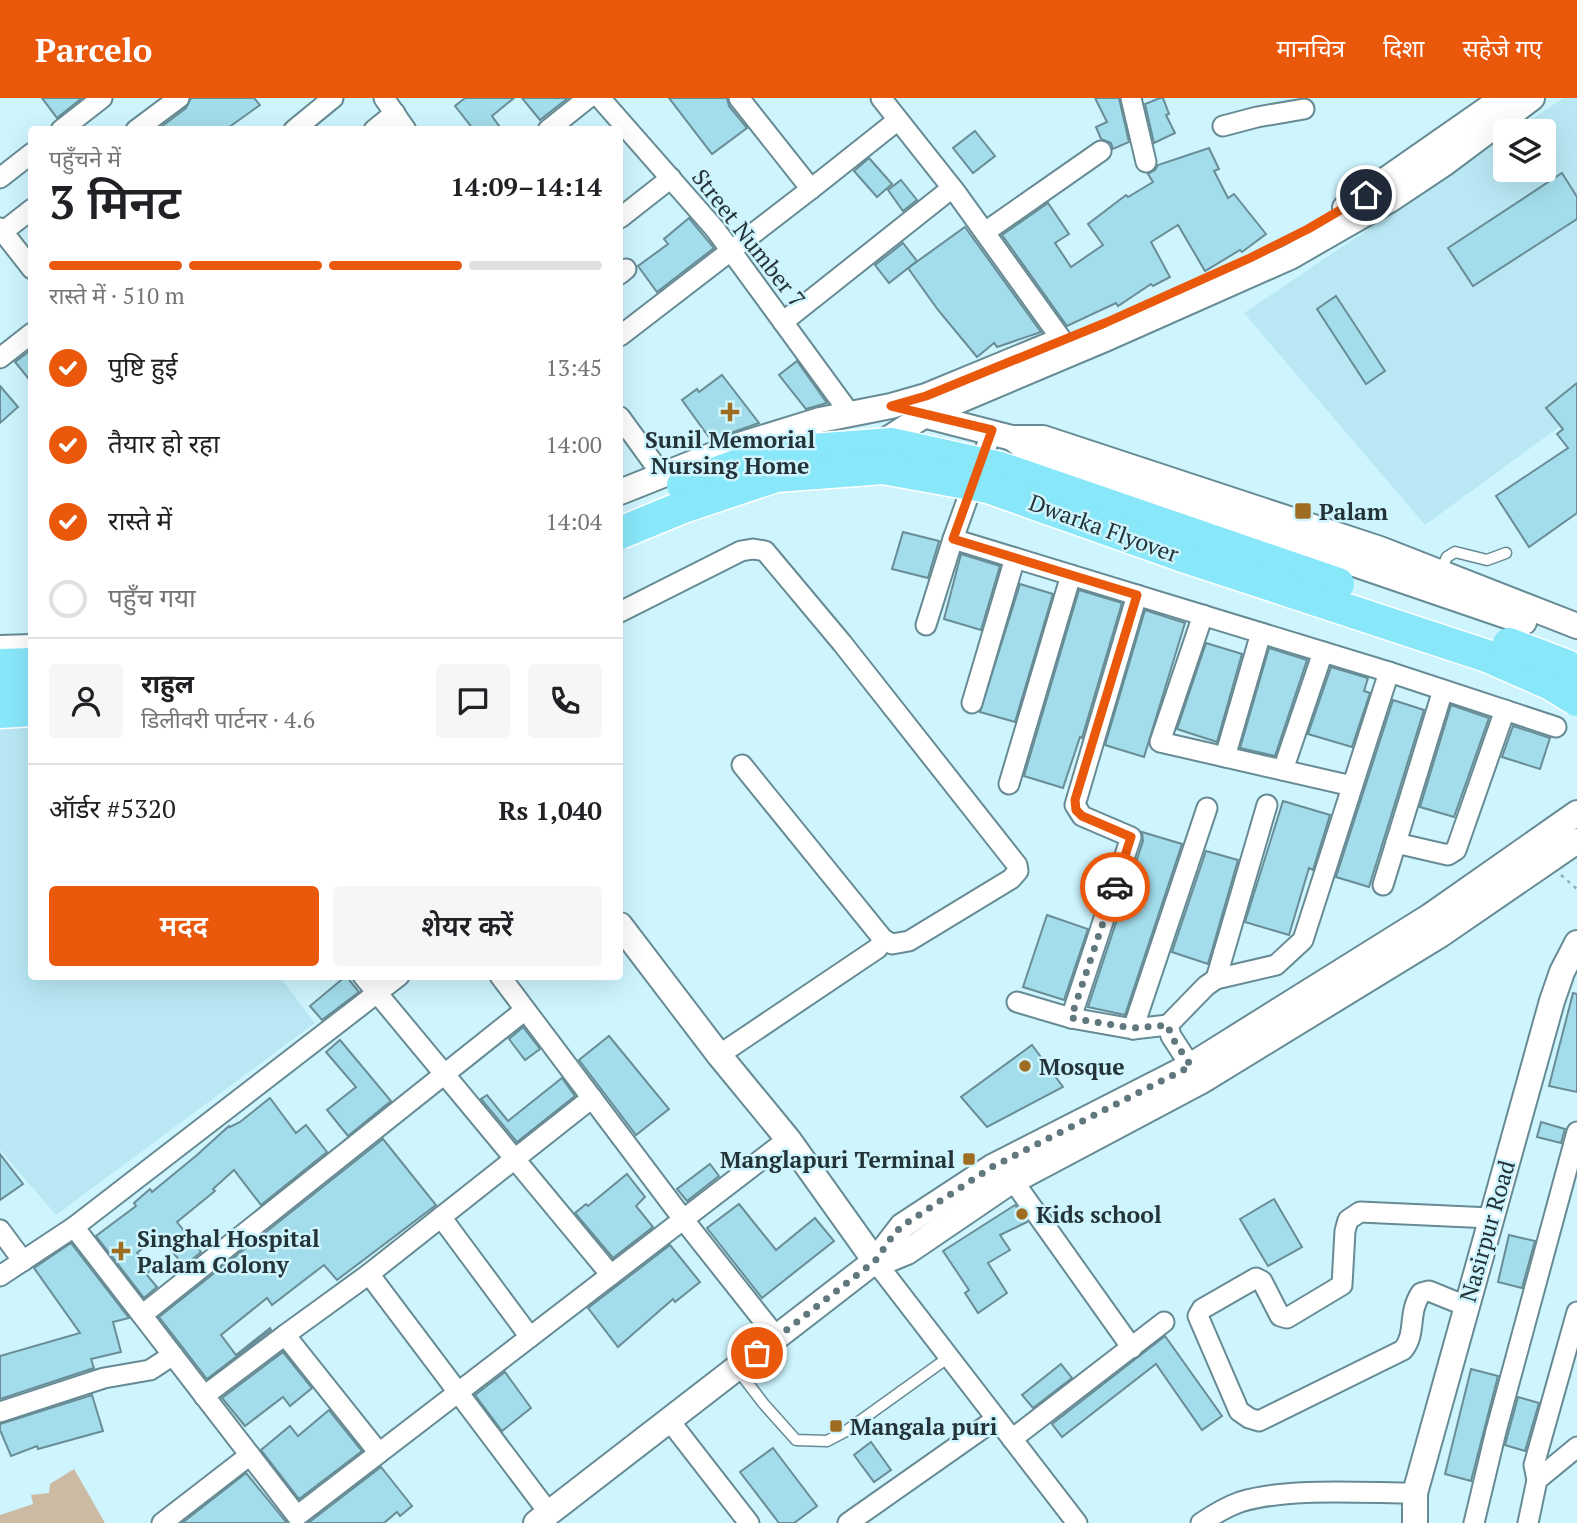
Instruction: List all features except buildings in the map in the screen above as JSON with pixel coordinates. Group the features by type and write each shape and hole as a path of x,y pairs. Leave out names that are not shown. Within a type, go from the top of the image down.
{"main road":[{"name":"Dwarka Flyover","path":"623,509 772,453 891,444 1000,468 1500,640 1577,672"},
{"name":"Dwarka Flyover","path":"623,532 682,507 776,476 883,468 988,487 1180,555 1487,656 1551,684 1577,700"},
{"path":"0,665 28,664"},
{"path":"0,688 28,686"},
{"path":"0,712 28,710"}],"street":[{"path":"66,126 102,98"},
{"path":"141,126 179,98"},
{"path":"299,126 333,98"},
{"path":"553,126 588,98"},
{"name":"Street Number 7","path":"600,98 731,251 851,415"},
{"path":"739,98 811,189"},
{"path":"881,98 985,232 1062,340"},
{"path":"1131,98 1146,162"},
{"path":"623,491 733,447 820,420 926,396 1242,261 1318,224 1384,183 1503,98"},
{"path":"623,545 686,518 794,485 849,464 925,415 1290,257 1402,192 1532,98"},
{"path":"1223,126 1254,108 1304,109"},
{"path":"379,126 395,114"},
{"path":"623,334 898,120"},
{"path":"985,232 1101,151"},
{"path":"0,178 28,156"},
{"path":"623,216 671,178"},
{"path":"783,321 952,188"},
{"path":"28,212 1,231 28,264"},
{"path":"0,358 28,336"},
{"path":"891,406 1002,434 1043,438 1380,549 1577,626"},
{"path":"623,425 662,475"},
{"path":"926,625 953,539 1002,434"},
{"path":"1002,434 1033,454 1577,641"},
{"path":"953,539 1389,672 1556,727"},
{"path":"623,610 741,551 760,549 770,556 842,643 1018,868 1017,873 909,941 896,945 883,939 742,765"},
{"path":"972,703 1015,558"},
{"path":"1009,784 1071,575"},
{"path":"1071,1018 1131,837 1082,816 1075,806 1137,595"},
{"path":"1203,615 1160,742 1352,786"},
{"path":"1225,757 1261,633"},
{"path":"0,648 28,647"},
{"path":"1283,770 1323,652"},
{"path":"1017,1002 1071,1018 1133,1028 1168,1025 1216,979 1276,965 1303,940 1389,672"},
{"path":"1383,885 1443,690"},
{"path":"0,701 28,700"},
{"path":"1396,843 1448,855 1457,850 1505,710"},
{"path":"1216,979 1267,805"},
{"path":"1133,1028 1207,808"},
{"path":"875,1261 908,1252 1004,1186 1195,1074 1363,970 1430,916 1577,813"},
{"path":"1363,970 1440,936 1577,841"},
{"path":"623,929 719,1055 788,1139 875,1261 1077,1523"},
{"path":"719,1055 878,948 883,939"},
{"name":"Nasirpur Road","path":"1415,1523 1415,1493 1466,1306 1552,1001 1577,943"},
{"path":"366,980 611,1275"},
{"path":"0,1276 74,1227 394,980"},
{"path":"503,980 683,1219 777,1338"},
{"path":"142,1315 525,1010"},
{"path":"1168,1025 1171,1036 1195,1074"},
{"path":"369,1273 458,1392 543,1518 875,1261 902,1226 992,1167 1195,1074"},
{"path":"204,1396 442,1217 592,1098"},
{"path":"1474,1523 1496,1431 1572,1167 1577,1132"},
{"path":"74,1227 297,1516 788,1139"},
{"path":"1014,1182 1132,1348"},
{"path":"1466,1306 1429,1291 1420,1293 1413,1305 1410,1341 1403,1350 1259,1421 1249,1419 1239,1411 1198,1316 1202,1310 1256,1278 1262,1281 1268,1290 1280,1316 1287,1318 1342,1285 1345,1231 1348,1220 1360,1212 1491,1217"},
{"path":"442,1217 530,1336"},
{"path":"0,1230 23,1261"},
{"path":"1528,1523 1536,1480 1534,1465 1577,1312"},
{"path":"1012,1439 1164,1322"},
{"path":"285,1335 379,1453"},
{"path":"0,1412 104,1378 150,1370 173,1355"},
{"path":"848,1523 996,1419"},
{"path":"669,1420 748,1523"},
{"path":"1536,1480 1577,1447"},
{"path":"162,1523 250,1455"},
{"path":"1201,1523 1231,1506 1288,1494 1415,1493"}],"lane":[{"path":"1440,573 1447,557 1455,552 1487,560 1506,553"},
{"path":"737,1368 796,1440 827,1441 846,1431 949,1357"}],"shaded area":[{"path":"1563,98 1577,98 1577,414 1425,525 1244,313 1493,145 1493,182 1556,182 1556,119 1532,119"},
{"path":"28,719 28,980 282,980 315,1023 56,1215 0,1150 0,721"},
{"path":"74,1469 105,1523 0,1523 0,1515 33,1504 31,1495 49,1493 50,1484"}],"way so far":[{"path":"757,1353 875,1261 902,1226 992,1167 1191,1066 1171,1036 1168,1025 1133,1028 1071,1018 1115,887"}],"place":[{"name":"Sunil Memorial Nursing Home","path":"730,412"},
{"name":"Palam","path":"1303,511"},
{"name":"Mosque","path":"1025,1066"},
{"name":"Manglapuri Terminal","path":"969,1159"},
{"name":"Kids school","path":"1022,1214"},
{"name":"Singhal Hospital Palam Colony","path":"121,1251"},
{"name":"Mangala puri","path":"836,1426"}],"route":[{"path":"1115,887 1131,837 1082,816 1076,810 1075,800 1137,595 953,539 992,430 891,406 926,396 1105,323 1288,240 1366,195"}]}
